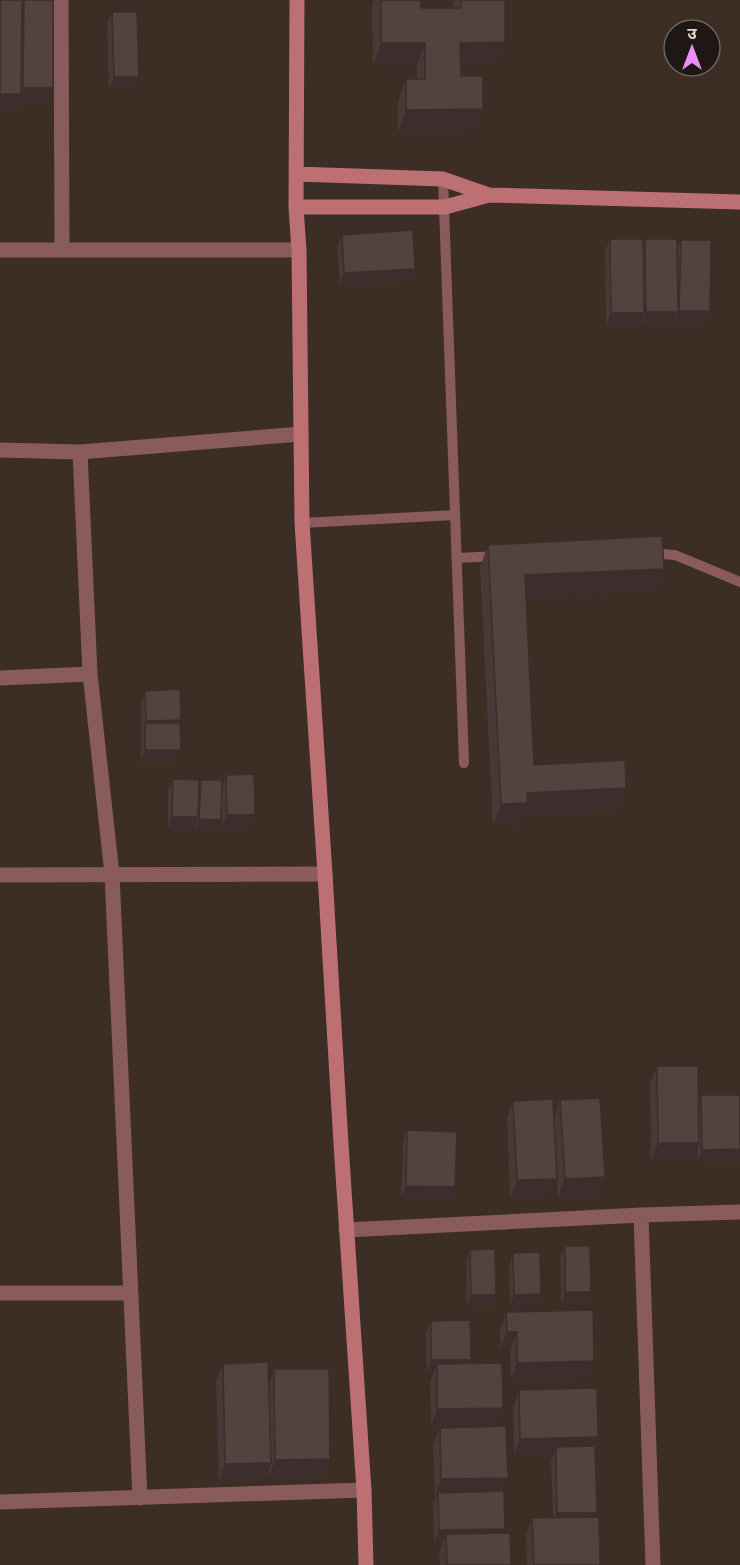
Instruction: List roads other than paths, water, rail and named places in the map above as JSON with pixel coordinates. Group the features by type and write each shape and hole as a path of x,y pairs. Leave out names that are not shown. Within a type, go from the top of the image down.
{"main road":[{"path":"297,0 296,207 299,250 302,523 364,1490 366,1565"},
{"path":"296,174 443,179 489,195"},
{"path":"296,207 445,207 489,195 740,202"}],"street":[{"path":"61,0 62,249"},
{"path":"0,250 299,250"},
{"path":"0,450 80,452 301,434"},
{"path":"80,452 90,674 112,874 140,1498"},
{"path":"0,678 90,674"},
{"path":"0,875 325,874"},
{"path":"346,1230 740,1212"},
{"path":"641,1215 653,1565"},
{"path":"0,1293 131,1293"},
{"path":"0,1502 364,1490"}],"lane":[{"path":"443,179 464,763"},
{"path":"302,523 455,515"},
{"path":"635,552 675,555 740,582"},
{"path":"457,558 505,556"}]}
